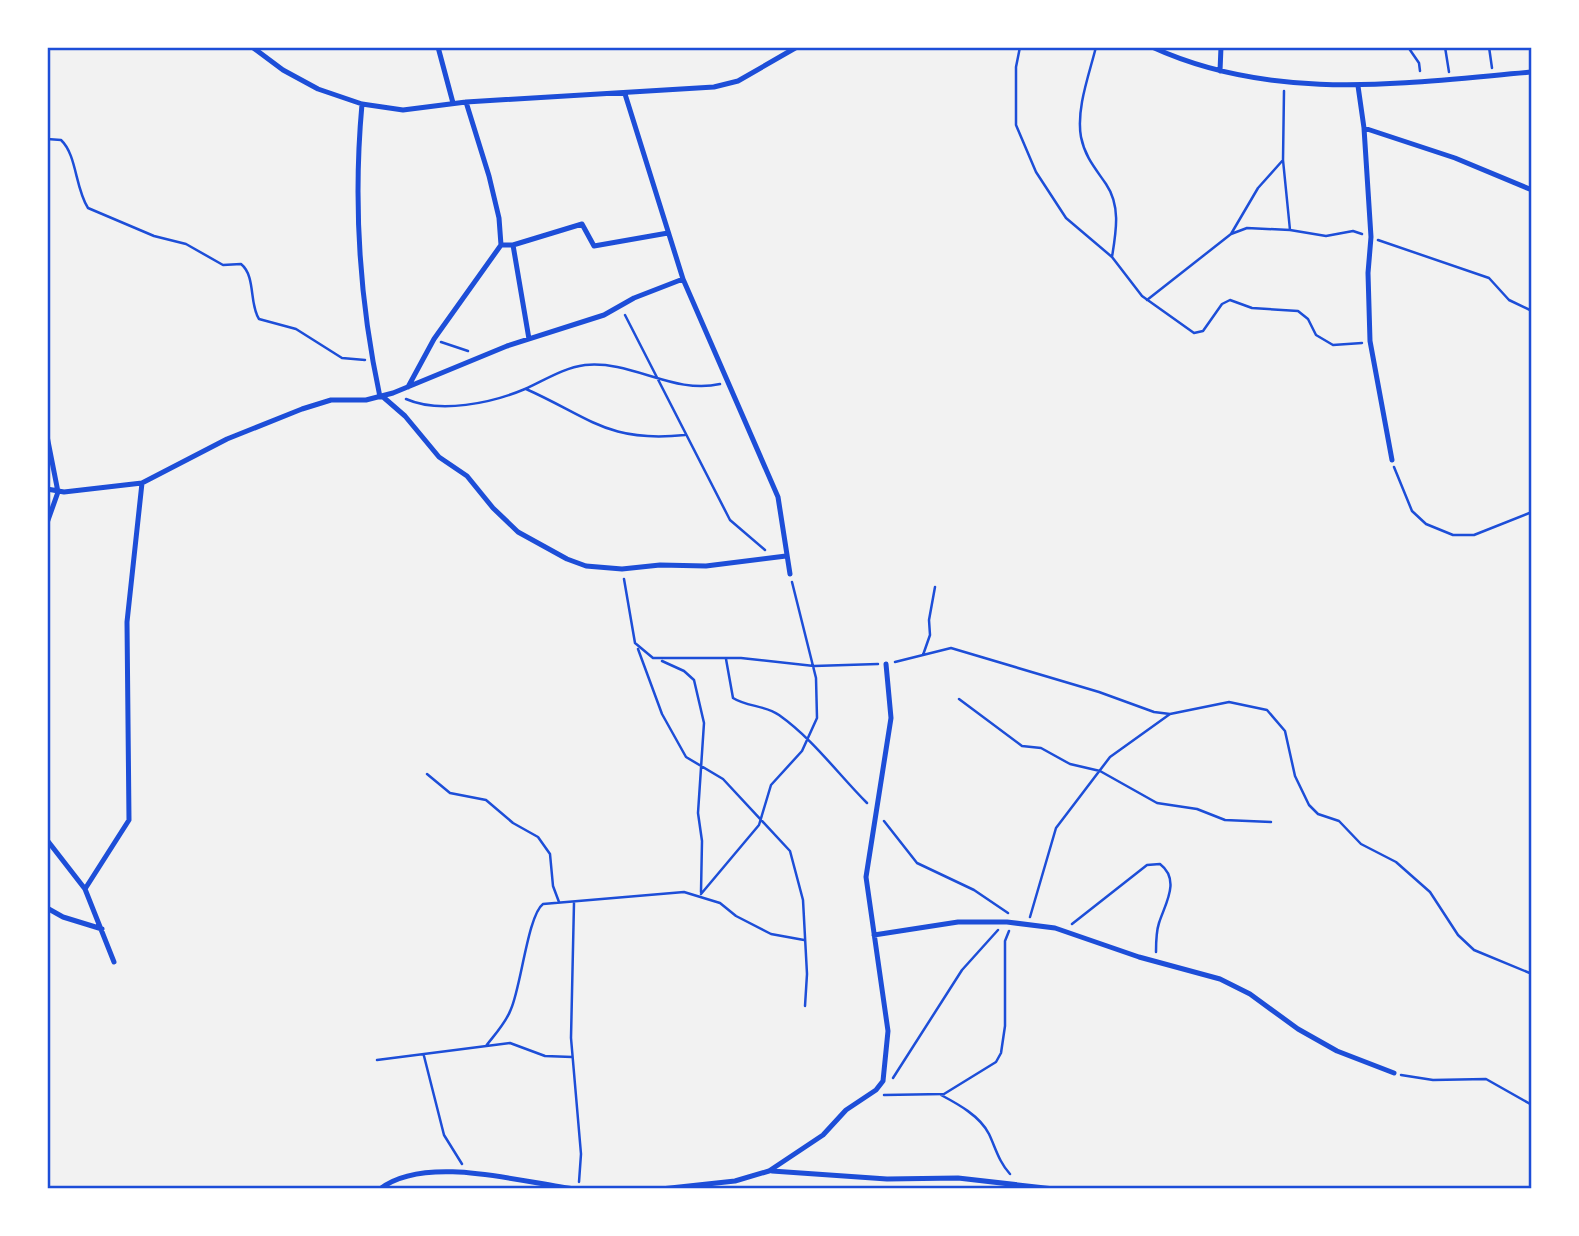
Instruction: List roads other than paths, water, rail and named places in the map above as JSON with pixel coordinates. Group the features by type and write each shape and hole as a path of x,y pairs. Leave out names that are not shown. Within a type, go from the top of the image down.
{"street":[{"path":"253,47 300,81 362,104 403,110 466,102 705,88 738,81 797,47"},
{"path":"438,47 453,103"},
{"path":"1152,47 1220,71 1285,84 1358,86 1532,72"},
{"path":"1220,71 1221,47"},
{"path":"1358,86 1364,128 1371,237 1368,273 1370,341 1392,460"},
{"path":"625,94 683,279 782,509 781,531 790,574"},
{"path":"408,387 434,340 501,245 499,218 489,176 466,102"},
{"path":"362,104 356,218 362,299 381,397 412,423 439,457 467,476 493,508 518,532 586,566 622,569 660,565 706,566 786,556"},
{"path":"1364,128 1455,158 1532,190"},
{"path":"501,245 513,245 582,223 594,246 668,233"},
{"path":"513,245 529,339"},
{"path":"47,489 58,492 142,484 227,439 302,409 331,400 381,397 393,393 481,355 621,308 634,298 683,279"},
{"path":"47,436 58,492 47,523"},
{"path":"85,889 129,820 127,622 142,484"},
{"path":"662,1189 735,1181 769,1171 823,1135 846,1110 878,1087 886,1069 888,1031 866,877 891,718 886,664"},
{"path":"47,840 85,889 114,962"},
{"path":"47,908 63,917 102,929"},
{"path":"874,935 958,922 1007,922 1059,929 1155,961 1205,974 1231,985 1337,1051 1394,1073"},
{"path":"380,1189 401,1177 447,1171 576,1189"},
{"path":"769,1171 887,1179 958,1178 1055,1189"}]}
